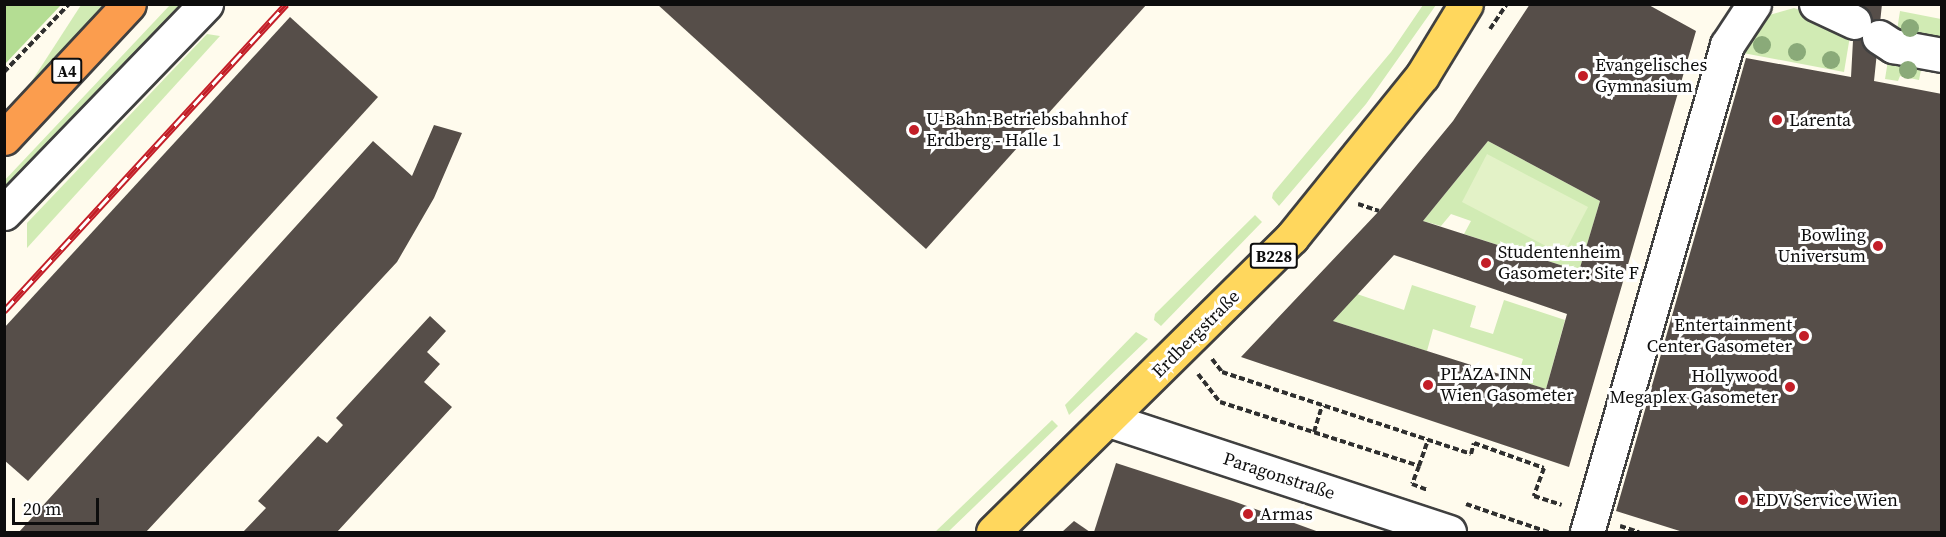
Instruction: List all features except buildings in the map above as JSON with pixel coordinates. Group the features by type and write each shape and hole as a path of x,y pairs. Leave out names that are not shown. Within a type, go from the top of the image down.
{"highway":[{"name":"A4","path":"4,138 129,4"}],"main road":[{"name":"Erdbergstraße","path":"993,532 1293,237 1422,76 1466,4"}],"street":[{"path":"4,213 206,4"},
{"path":"1589,524 1727,45 1754,4"},
{"path":"1815,4 1866,29 1893,46 1941,56"},
{"name":"Paragonstraße","path":"1109,420 1449,532"}],"path":[{"path":"4,72 69,4"},
{"path":"1212,359 1222,372 1428,440 1471,454 1474,443 1544,468 1534,496 1589,524"},
{"path":"1197,374 1220,402 1419,466"},
{"path":"1314,432 1322,405"},
{"path":"1428,440 1412,483 1432,491"},
{"path":"1463,503 1548,532"}],"green space":[{"path":"4,5 61,5 5,64"},
{"path":"81,5 106,5 26,90"},
{"path":"170,5 192,5 5,201 4,181"},
{"path":"1423,5 1436,5 1366,104 1279,206 1272,198 1273,193 1391,52"},
{"path":"1794,8 1812,14 1850,36 1844,72 1743,53 1749,31 1762,17"},
{"path":"1900,11 1941,19 1941,45 1896,37"},
{"path":"207,34 220,36 27,248 27,223"},
{"path":"1889,54 1923,60 1919,80 1900,76 1898,81 1885,79"},
{"path":"1488,141 1600,201 1579,271 1464,234 1471,221 1451,214 1441,226 1423,221"},
{"path":"1487,154 1588,207 1563,255 1462,202"},
{"path":"1255,215 1262,222 1161,326 1154,320 1155,314"},
{"path":"1412,285 1476,306 1470,327 1493,334 1504,300 1565,320 1546,389 1517,380 1523,359 1433,329 1427,351 1333,321 1357,294 1404,310"},
{"path":"1136,332 1148,339 1069,415 1065,405"},
{"path":"1052,420 1058,426 948,532 935,532"}],"railway":[{"path":"4,311 286,4"}],"place":[{"name":"Evangelisches Gymnasium","path":"1583,76"},
{"name":"Larenta","path":"1777,120"},
{"name":"U-Bahn-Betriebsbahnhof Erdberg - Halle 1","path":"914,130"},
{"name":"Bowling Universum","path":"1878,246"},
{"name":"Studentenheim Gasometer: Site F","path":"1486,263"},
{"name":"Entertainment Center Gasometer","path":"1804,336"},
{"name":"PLAZA INN Wien Gasometer","path":"1428,385"},
{"name":"Hollywood Megaplex Gasometer","path":"1790,387"},
{"name":"EDV Service Wien","path":"1743,500"},
{"name":"Armas","path":"1248,514"}]}
